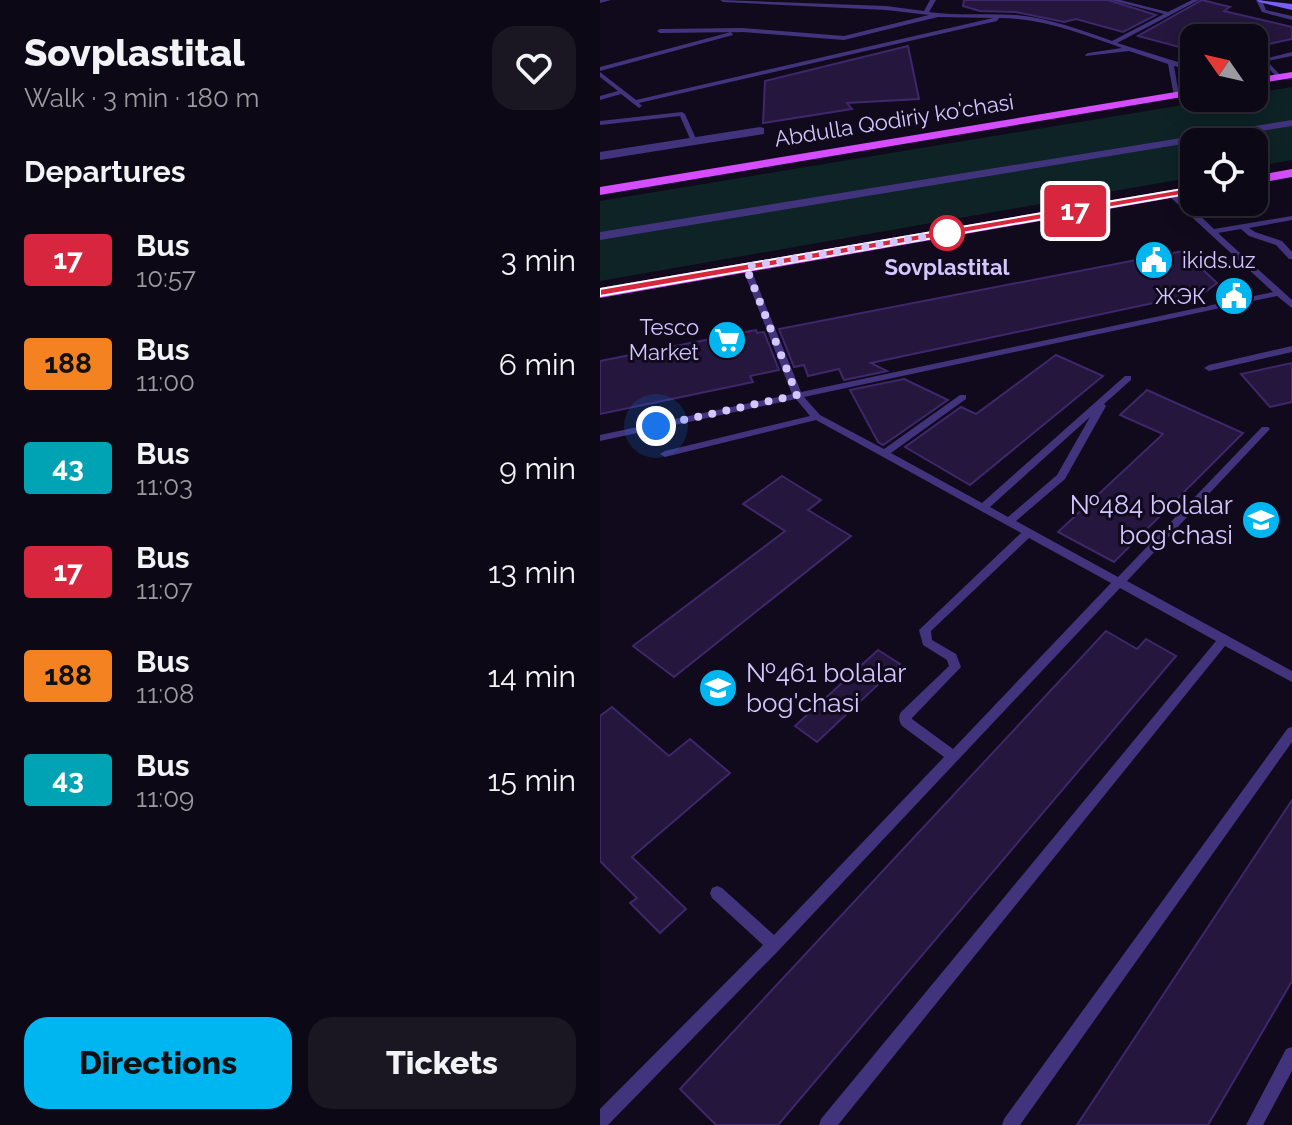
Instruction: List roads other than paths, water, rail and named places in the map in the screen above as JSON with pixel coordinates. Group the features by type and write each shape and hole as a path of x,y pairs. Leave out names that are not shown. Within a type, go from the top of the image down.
{"main road":[{"path":"1261,0 1292,7"},
{"path":"1268,79 1292,75"},
{"name":"Abdulla Qodiriy ko'chasi","path":"600,191 1180,94"},
{"path":"1268,177 1292,173"},
{"path":"600,293 1180,193"}],"street":[{"path":"600,236 1292,123"},
{"path":"600,156 760,131"}],"lane":[{"path":"600,1 608,0"},
{"path":"723,0 814,2 938,15 1028,18 1114,42 1180,66"},
{"path":"866,0 899,3 901,10"},
{"path":"925,14 933,0"},
{"path":"1114,0 1169,14"},
{"path":"1114,42 1196,0"},
{"path":"1261,0 1264,11 1292,18"},
{"path":"660,31 743,30 844,38 938,15"},
{"path":"636,102 997,19"},
{"path":"646,117 636,102 619,93 600,71 743,30"},
{"path":"1088,55 1133,48"},
{"path":"1268,59 1292,54"},
{"path":"1171,64 1176,95"},
{"path":"1268,65 1279,77"},
{"path":"600,98 619,93"},
{"path":"600,123 682,114 694,141"},
{"path":"1172,194 1292,305"},
{"path":"1213,231 1292,218"},
{"path":"1242,227 1252,234 1279,243 1292,257"},
{"path":"746,267 797,395 817,417 1292,677"},
{"path":"600,438 1279,293"},
{"path":"1209,368 1292,349"},
{"path":"982,508 1128,378"},
{"path":"884,454 963,397"},
{"path":"1008,523 1061,477 1106,398"},
{"path":"665,454 817,417"},
{"path":"601,1123 1265,429"},
{"path":"953,756 906,722 905,716 955,667 952,657 927,642 925,630 1027,534"},
{"path":"827,1125 1223,640"},
{"path":"1010,1125 1292,732"},
{"path":"717,893 774,945"},
{"path":"1254,1125 1292,1055"}],"place":[{"name":"Sovplastital","path":"947,233"},
{"name":"ikids.uz","path":"1154,260"},
{"name":"ЖЭК","path":"1234,296"},
{"name":"Tesco Market","path":"727,340"},
{"name":"№484 bolalar bog'chasi","path":"1261,520"},
{"name":"№461 bolalar bog'chasi","path":"718,688"}]}
